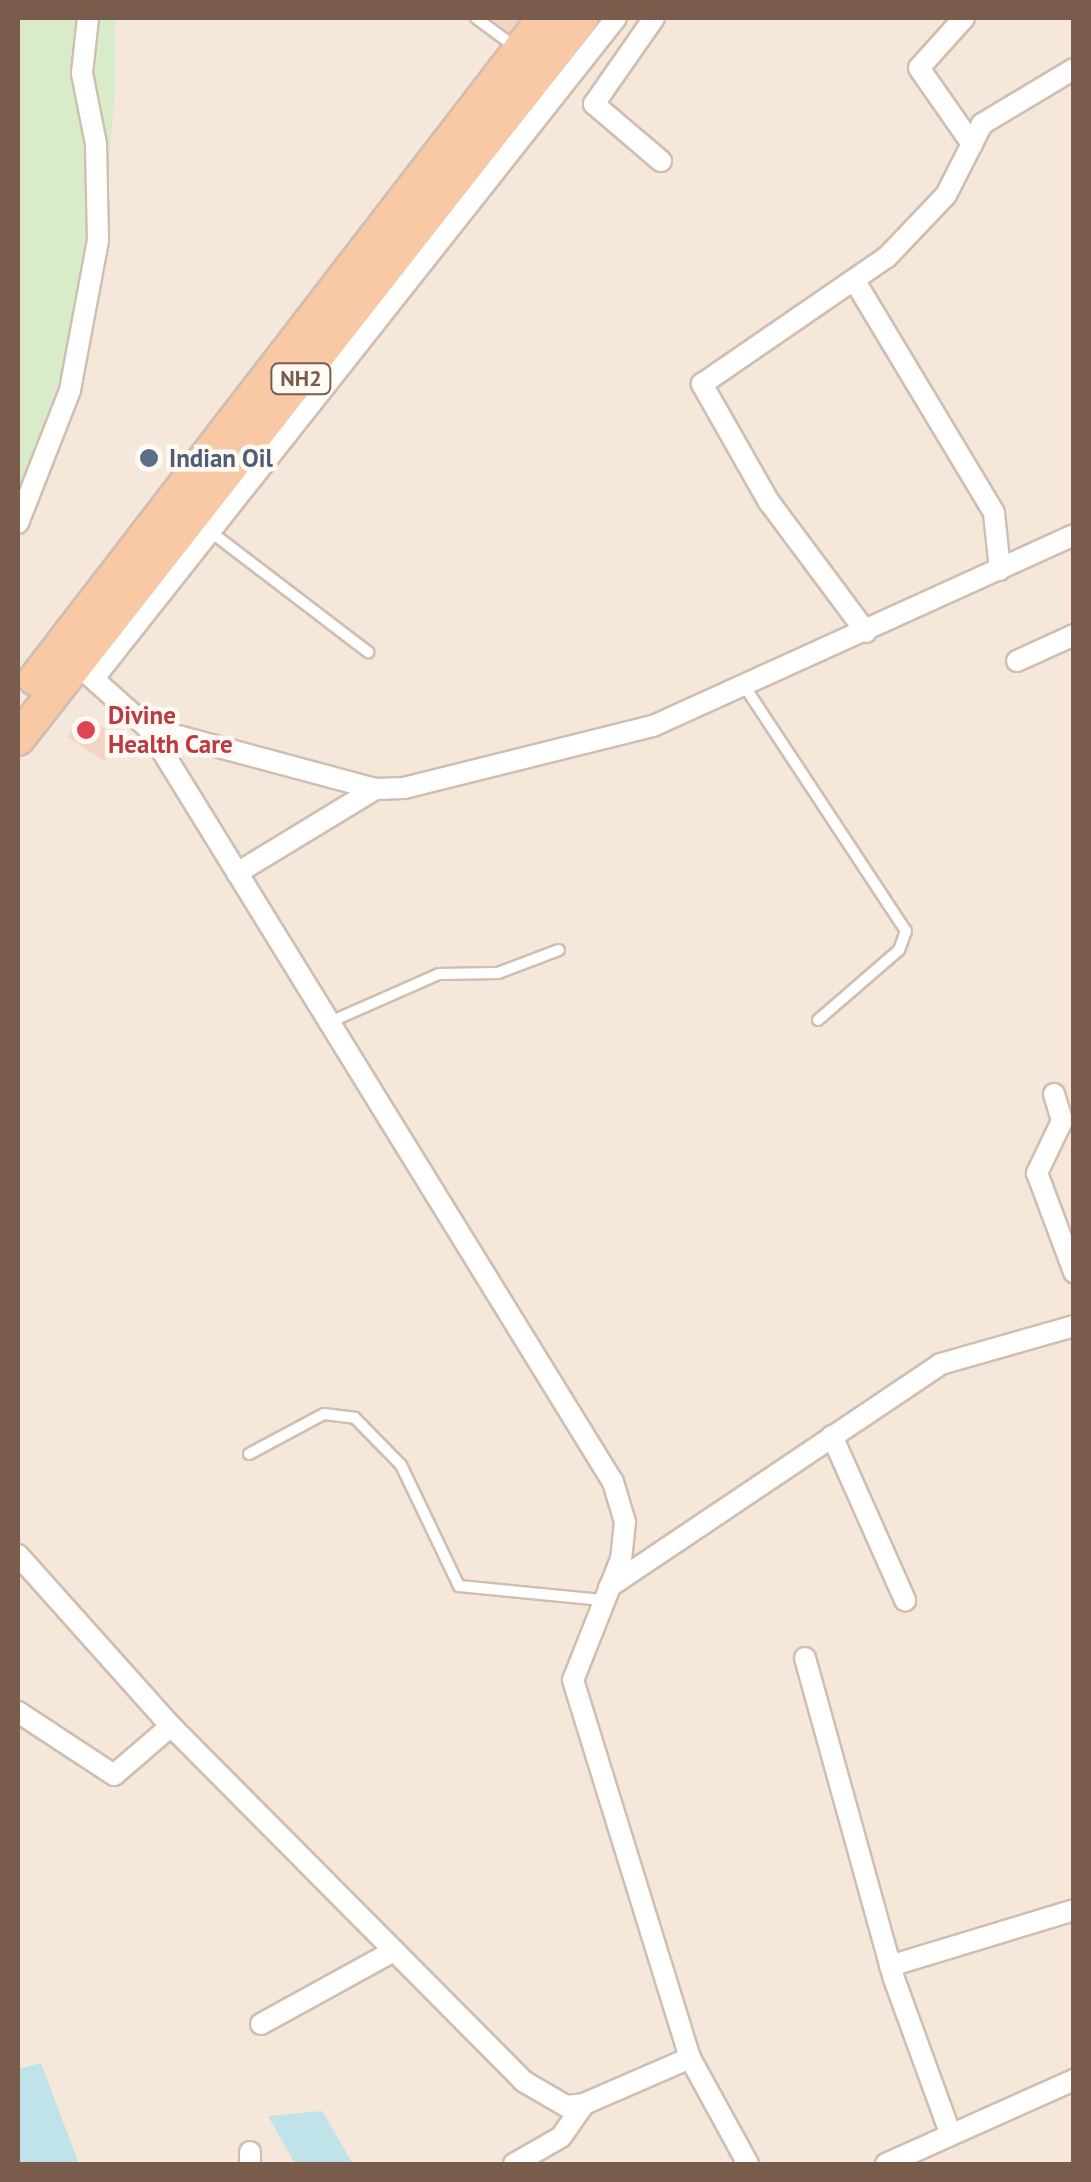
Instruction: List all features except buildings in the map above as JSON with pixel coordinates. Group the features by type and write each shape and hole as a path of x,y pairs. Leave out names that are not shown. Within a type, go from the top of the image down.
{"highway":[{"name":"NH2","path":"18,702 76,663 544,18"},
{"name":"NH2","path":"18,739 582,18"}],"street":[{"path":"18,523 70,390 98,240 96,144 82,73 88,18"},
{"path":"616,18 211,532 76,663 148,728 614,1482 625,1522 605,1594 573,1680 628,1833 690,2058 748,2164"},
{"path":"654,18 594,104 661,160"},
{"path":"964,18 919,68 972,144"},
{"path":"866,632 769,502 702,384 756,340 856,283 934,211 982,124 1074,69"},
{"path":"856,283 994,514 1000,570"},
{"path":"237,872 375,789 589,745 745,687 1074,535"},
{"path":"1018,661 1074,636"},
{"path":"148,728 375,789"},
{"path":"1054,1094 1062,1121 1037,1173 1074,1272"},
{"path":"605,1594 941,1364 1074,1326"},
{"path":"832,1436 905,1600"},
{"path":"18,1555 171,1726 523,2081 566,2106 584,2104 690,2058"},
{"path":"805,1658 890,1966 950,2135"},
{"path":"18,1712 114,1776 171,1726"},
{"path":"890,1966 1074,1910"},
{"path":"261,2024 394,1952"},
{"path":"886,2164 1074,2080"},
{"path":"514,2164 561,2137 584,2104"}],"lane":[{"path":"476,18 519,50"},
{"path":"211,532 368,652"},
{"path":"745,687 906,931 899,950 818,1020"},
{"path":"330,1022 439,974 498,973 559,950"},
{"path":"249,1454 324,1414 355,1418 401,1465 460,1586 605,1594"}],"shaded area":[{"path":"18,18 1073,18 1073,2164 18,2164"}],"green space":[{"path":"18,18 115,18 115,89 100,271 18,491"}],"water":[{"path":"41,2063 79,2164 18,2164 18,2069"},
{"path":"322,2111 353,2164 295,2164 268,2116"}],"place":[{"name":"Indian Oil","path":"149,458"},
{"name":"Divine Health Care","path":"86,730"}]}
